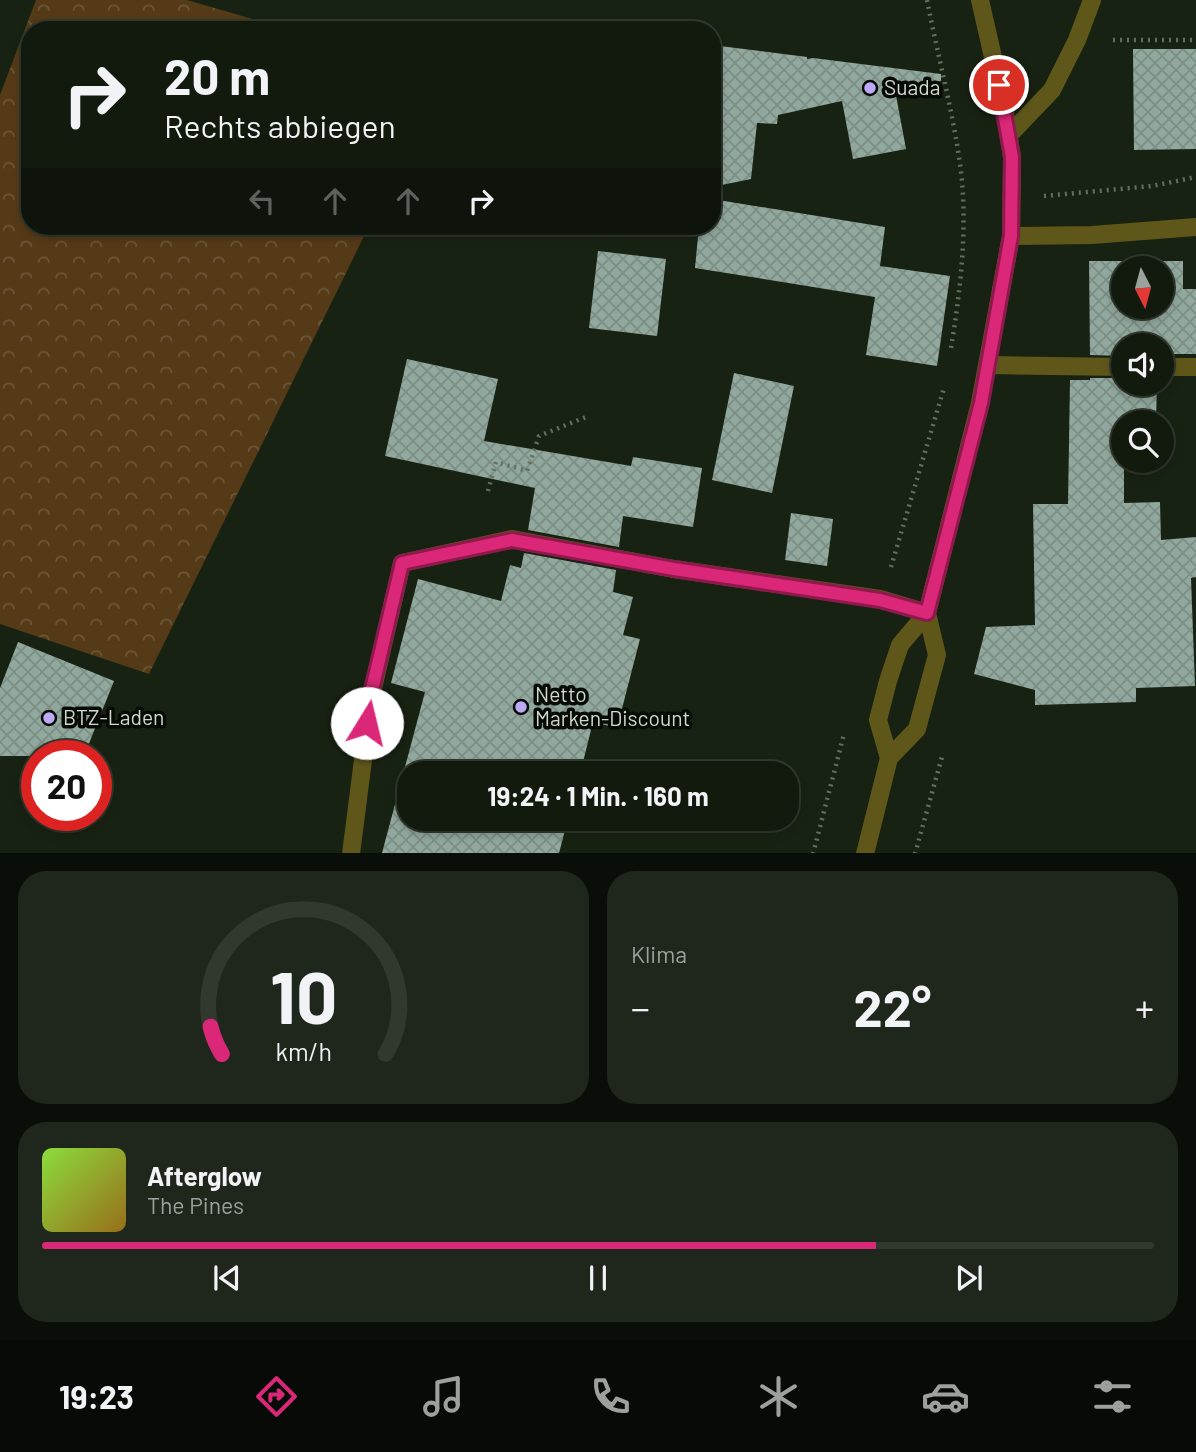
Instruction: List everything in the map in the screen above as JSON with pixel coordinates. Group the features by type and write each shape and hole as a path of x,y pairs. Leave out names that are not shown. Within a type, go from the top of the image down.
{"street":[{"path":"889,758 878,720 900,645 927,613 989,365 1011,236 1012,157 980,0"},
{"path":"1009,135 1048,97 1077,40 1092,0"},
{"path":"1011,236 1092,235 1196,227"},
{"path":"989,365 1111,367"},
{"path":"1174,367 1196,367"},
{"path":"351,853 370,698 402,563 512,540 674,569 880,600 927,613"},
{"path":"865,853 889,758 917,729 928,692 937,655 927,613"}],"path":[{"path":"927,0 960,159 963,224 960,288 950,357"},
{"path":"1077,40 1196,40"},
{"path":"1012,199 1152,186 1196,177"},
{"path":"880,600 920,474 946,380"},
{"path":"488,491 496,462 527,471 539,436 586,417"},
{"path":"813,853 845,733"},
{"path":"915,853 945,748"}],"green space":[{"path":"36,0 187,0 260,21 28,21"},
{"path":"21,40 21,235 365,235 149,674 0,624 0,95"}],"building":[{"path":"721,46 941,74 941,81 895,90 906,149 853,159 842,101 778,115 777,124 757,123 751,179 721,185"},
{"path":"1133,49 1196,49 1196,149 1134,150"},
{"path":"721,200 885,227 880,266 950,276 937,366 866,355 875,297 695,268 698,235 721,235"},
{"path":"598,251 666,259 657,336 589,328"},
{"path":"1089,261 1111,261 1111,319 1174,319 1174,261 1183,261 1183,289 1196,289 1196,354 1174,354 1174,333 1111,333 1111,356 1090,355"},
{"path":"407,359 498,379 484,441 631,466 633,457 702,468 693,527 623,516 619,547 528,530 535,488 385,456"},
{"path":"734,373 794,386 772,493 712,480"},
{"path":"1111,378 1111,396 1157,396 1156,410 1111,410 1111,473 1124,473 1124,503 1160,502 1161,540 1196,537 1196,577 1191,578 1195,686 1136,688 1136,702 1035,705 1035,690 974,674 986,627 1035,625 1033,504 1068,504 1070,380"},
{"path":"791,513 833,519 827,566 785,560"},
{"name":"Netto Marken-Discount","path":"524,553 616,570 613,592 633,597 623,635 640,639 617,728 593,722 583,761 407,761 425,692 391,683 418,579 501,601 510,565 521,568"},
{"name":"BTZ-Laden","path":"18,642 114,681 90,740 21,740 21,756 0,756 0,688"},
{"name":"Netto Marken-Discount","path":"397,797 397,831 565,831 559,853 382,853"}],"place":[{"name":"Suada","path":"870,88"},
{"name":"Netto Marken-Discount","path":"521,707"},
{"name":"BTZ-Laden","path":"49,718"}],"route":[{"path":"367,723 370,698 402,563 512,540 674,569 880,600 927,613 981,403 1011,236 1012,157 999,85"}]}
